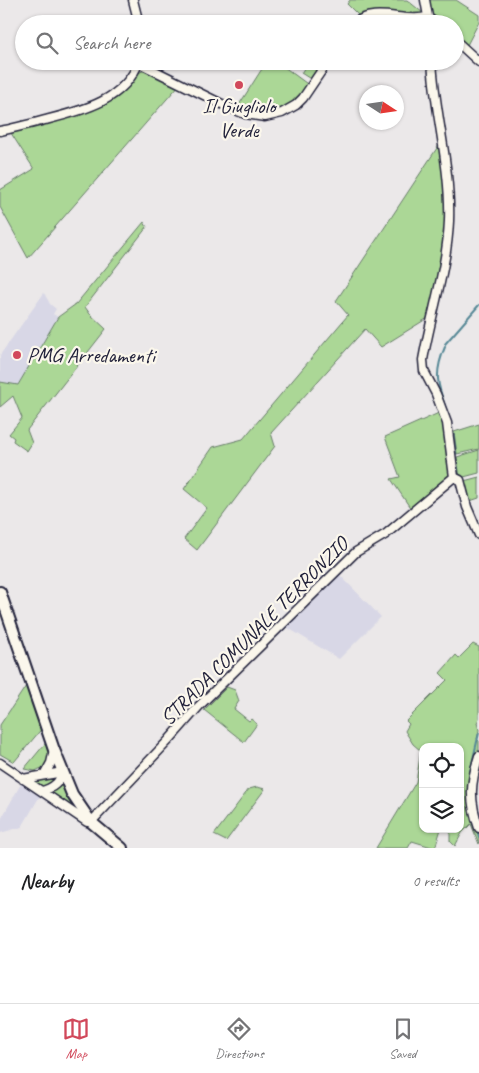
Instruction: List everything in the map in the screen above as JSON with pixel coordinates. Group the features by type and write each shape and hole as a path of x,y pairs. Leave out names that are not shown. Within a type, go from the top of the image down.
{"main road":[{"path":"0,592 54,750 78,805 91,822 122,848"}],"street":[{"path":"133,0 137,15"},
{"path":"425,0 427,15"},
{"path":"464,48 479,62"},
{"path":"0,131 96,106 110,98 129,80 135,70"},
{"path":"155,70 228,107 245,114 265,117 278,115 296,105 322,70"},
{"path":"433,70 441,142 449,187 449,220 447,245 423,360 424,371 436,394 447,423 454,477 460,480 467,507 479,535"},
{"name":"STRADA COMUNALE TERRONZIO","path":"91,822 199,706 356,552 386,534 454,477"},
{"path":"45,774 52,760 54,750"},
{"path":"479,756 471,795 474,814 479,828"},
{"path":"0,763 87,822 91,822"},
{"path":"42,791 53,786 63,772"},
{"path":"23,779 63,772"}],"shaded area":[{"path":"44,293 50,304 56,309 53,314 58,317 18,385 0,382 0,355"},
{"path":"337,572 381,617 339,659 283,625"},
{"path":"22,782 41,794 22,827 0,833 0,821"}],"green space":[{"path":"350,0 407,0 423,13 420,15 408,15 373,12 358,15 347,4"},
{"path":"428,0 456,0 479,15 479,22 467,45 464,42 464,15 433,15"},
{"path":"149,70 180,84 28,258 0,207 0,190 34,169 9,130 85,112 134,75"},
{"path":"261,70 288,70 310,86 294,104 281,111 266,114 237,108"},
{"path":"303,70 319,70 312,80 301,73"},
{"path":"441,142 447,194 446,242 431,316 381,347 365,329 271,433 275,446 197,550 184,539 207,508 184,489 213,447 243,439 348,315 336,301"},
{"path":"144,222 147,227 85,307 106,329 27,430 32,443 27,451 13,441 14,438 9,434 22,418 13,396 0,407 0,382 18,385 58,317 76,304"},
{"path":"441,412 444,421 450,473 449,476 411,509 391,479 400,477 385,437"},
{"path":"479,424 479,449 457,454 454,432"},
{"path":"479,450 479,473 460,478 457,457"},
{"path":"479,477 479,498 470,501 464,481"},
{"path":"473,644 479,647 479,718 477,723 479,730 477,739 479,741 479,751 472,781 479,844 471,824 464,831 464,743 419,743 419,749 413,744 405,731 409,724 406,721 447,680 440,673 456,655 459,658"},
{"path":"28,683 44,726 14,762 0,754 0,725"},
{"path":"227,687 235,690 239,701 234,709 249,721 251,719 257,724 244,742 204,710"},
{"path":"49,739 52,750 46,766 35,771 24,769"},
{"path":"419,763 419,833 440,833 435,848 412,841 408,848 376,848 416,782"},
{"path":"53,776 58,777 51,785 41,788 32,782"},
{"path":"61,780 76,810 49,792"},
{"path":"257,787 265,789 226,841 214,835 249,789"},
{"path":"450,833 462,833 455,846 450,841"}],"waterway":[{"path":"445,344 479,305"},
{"path":"445,347 441,357 438,382 449,417"},
{"path":"450,421 452,427"},
{"path":"453,432 456,454"},
{"path":"456,458 459,478"},
{"path":"477,536 479,541"},
{"path":"468,792 470,772 479,733"},
{"path":"477,830 479,837"}],"place":[{"name":"Il Giugliolo Verde","path":"239,85"},
{"name":"PMG Arredamenti","path":"17,355"}]}
